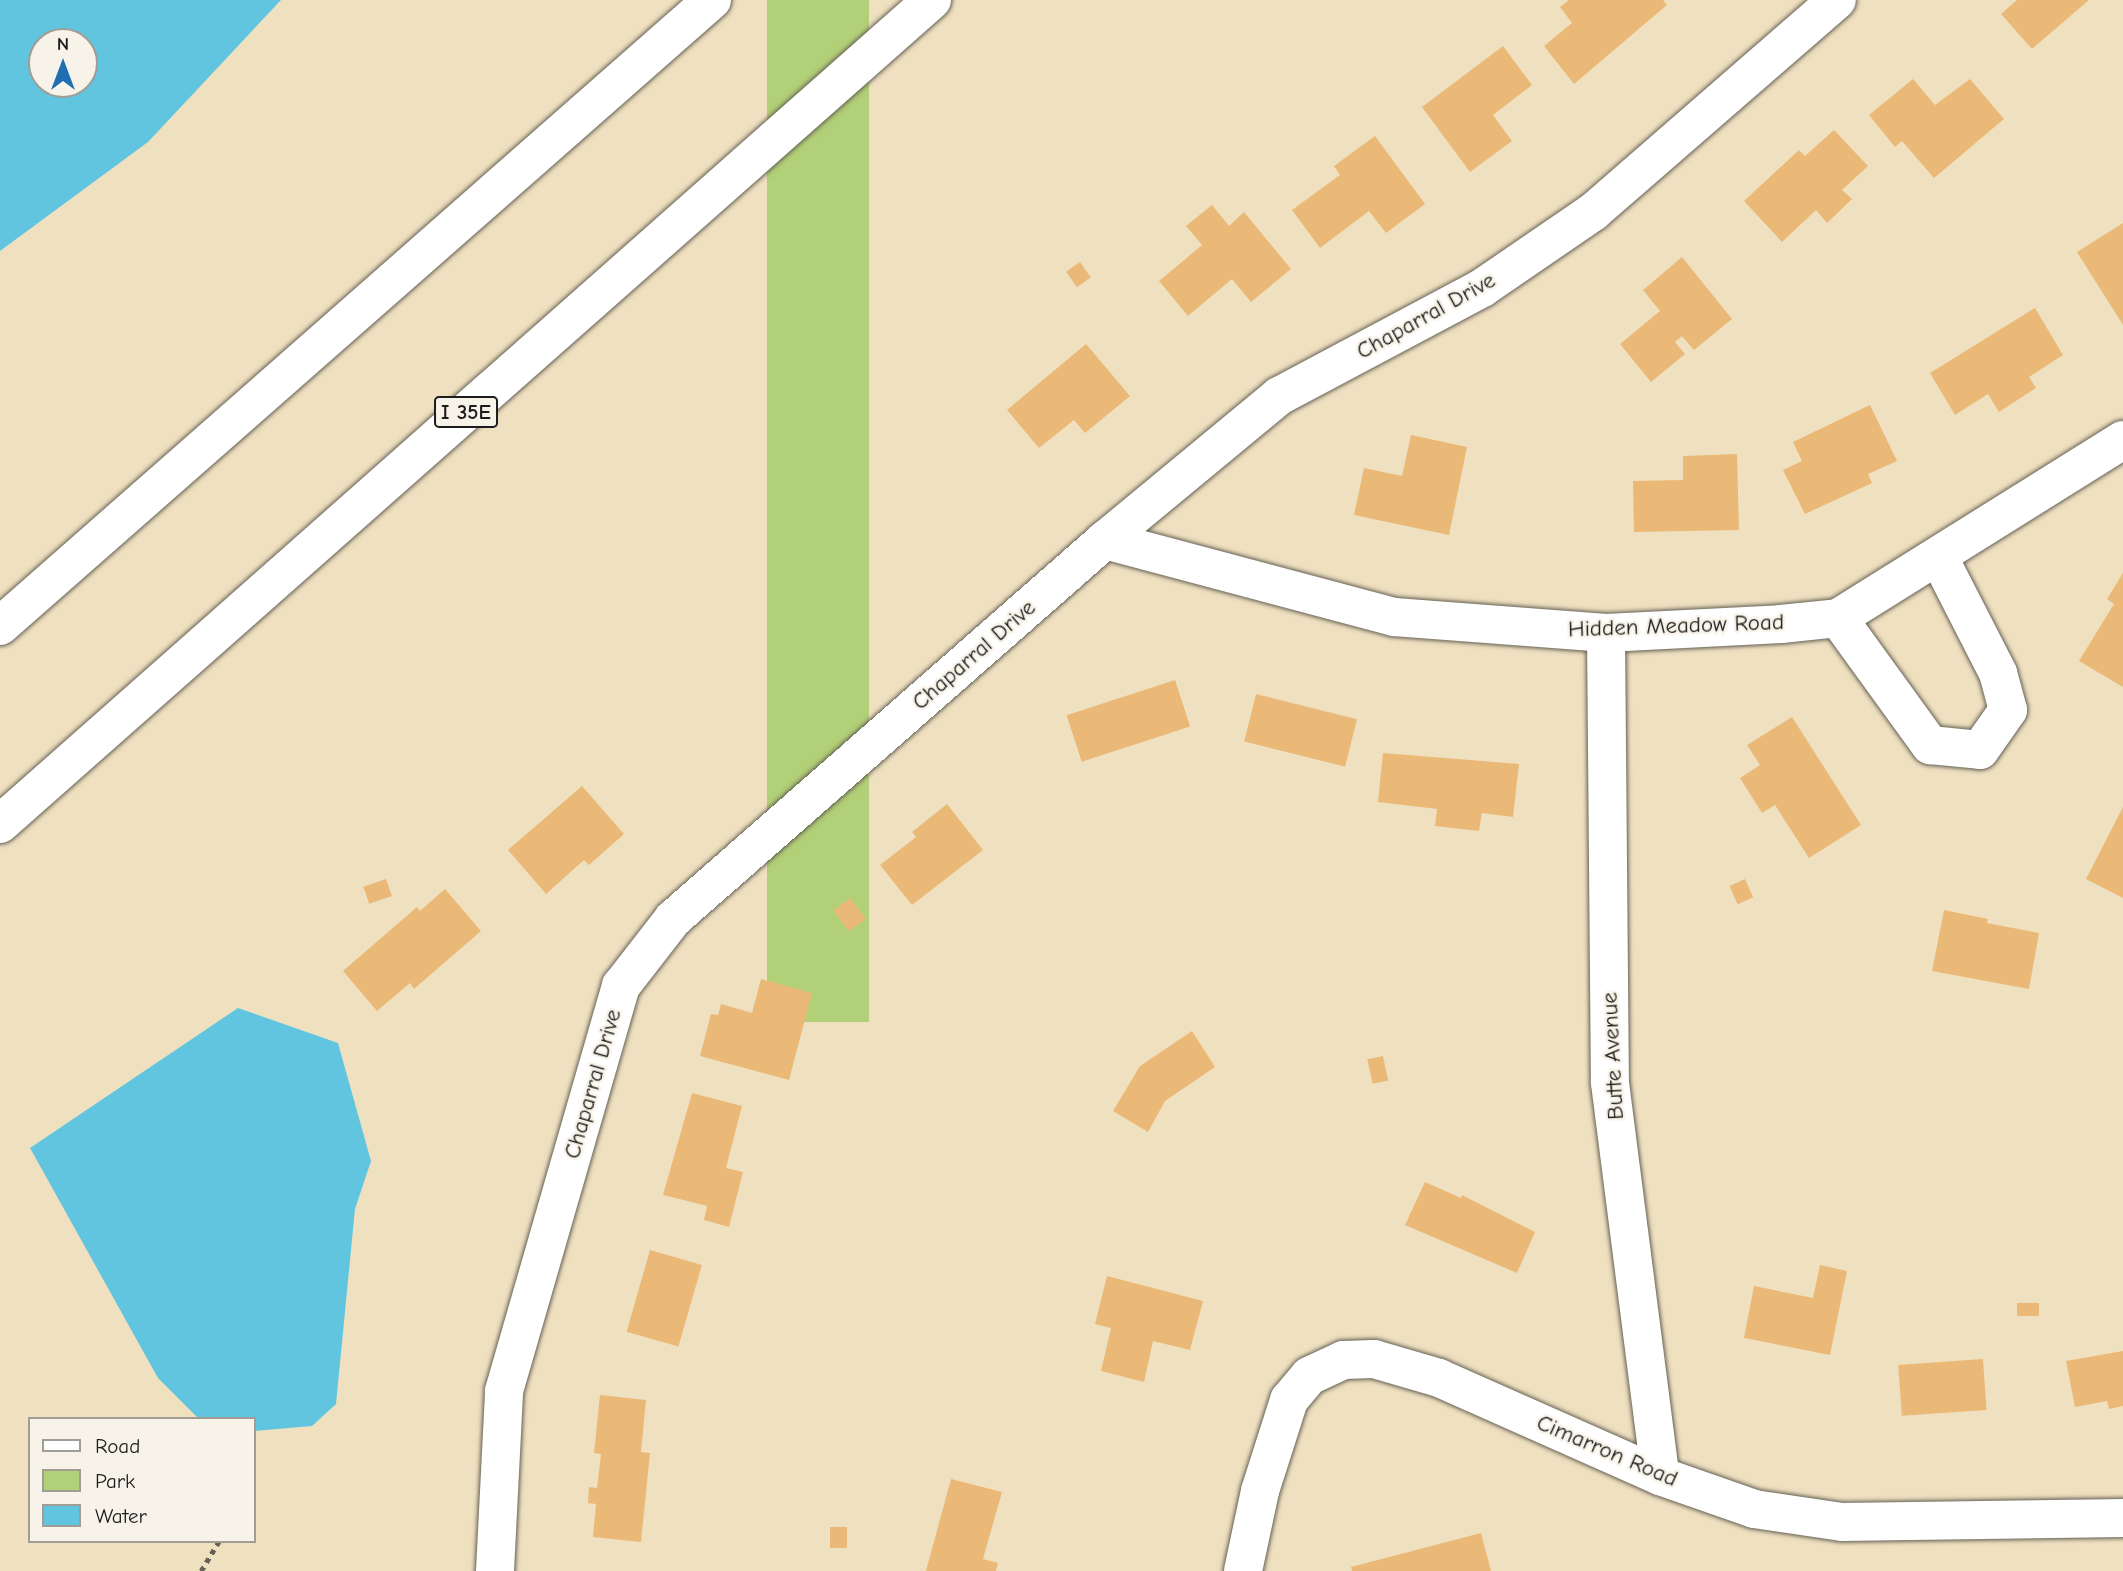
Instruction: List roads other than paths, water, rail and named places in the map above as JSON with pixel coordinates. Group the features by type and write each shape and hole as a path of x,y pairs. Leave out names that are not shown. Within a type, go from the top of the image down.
{"main road":[{"path":"0,626 712,0"},
{"name":"I 35E","path":"0,824 932,0"},
{"name":"Chaparral Drive","path":"495,1571 504,1391 621,986 673,919 1105,540 1279,396 1482,288 1593,212 1837,0"},
{"name":"Hidden Meadow Road","path":"1105,540 1394,617 1606,633 1838,618 2123,440"},
{"path":"1838,618 1930,746 1980,750 2008,710 1998,673 1938,556"},
{"name":"Butte Avenue","path":"1606,633 1611,1083 1660,1476"},
{"name":"Cimarron Road","path":"1243,1571 1260,1491 1289,1400 1309,1376 1343,1360 1374,1359 1438,1378 1660,1476 1754,1508 1842,1522 2123,1518"}],"water":[{"path":"0,0 281,0 148,142 0,251"},
{"path":"238,1008 338,1043 371,1161 355,1209 336,1404 312,1426 256,1431 256,1417 197,1417 158,1378 30,1148"}]}
